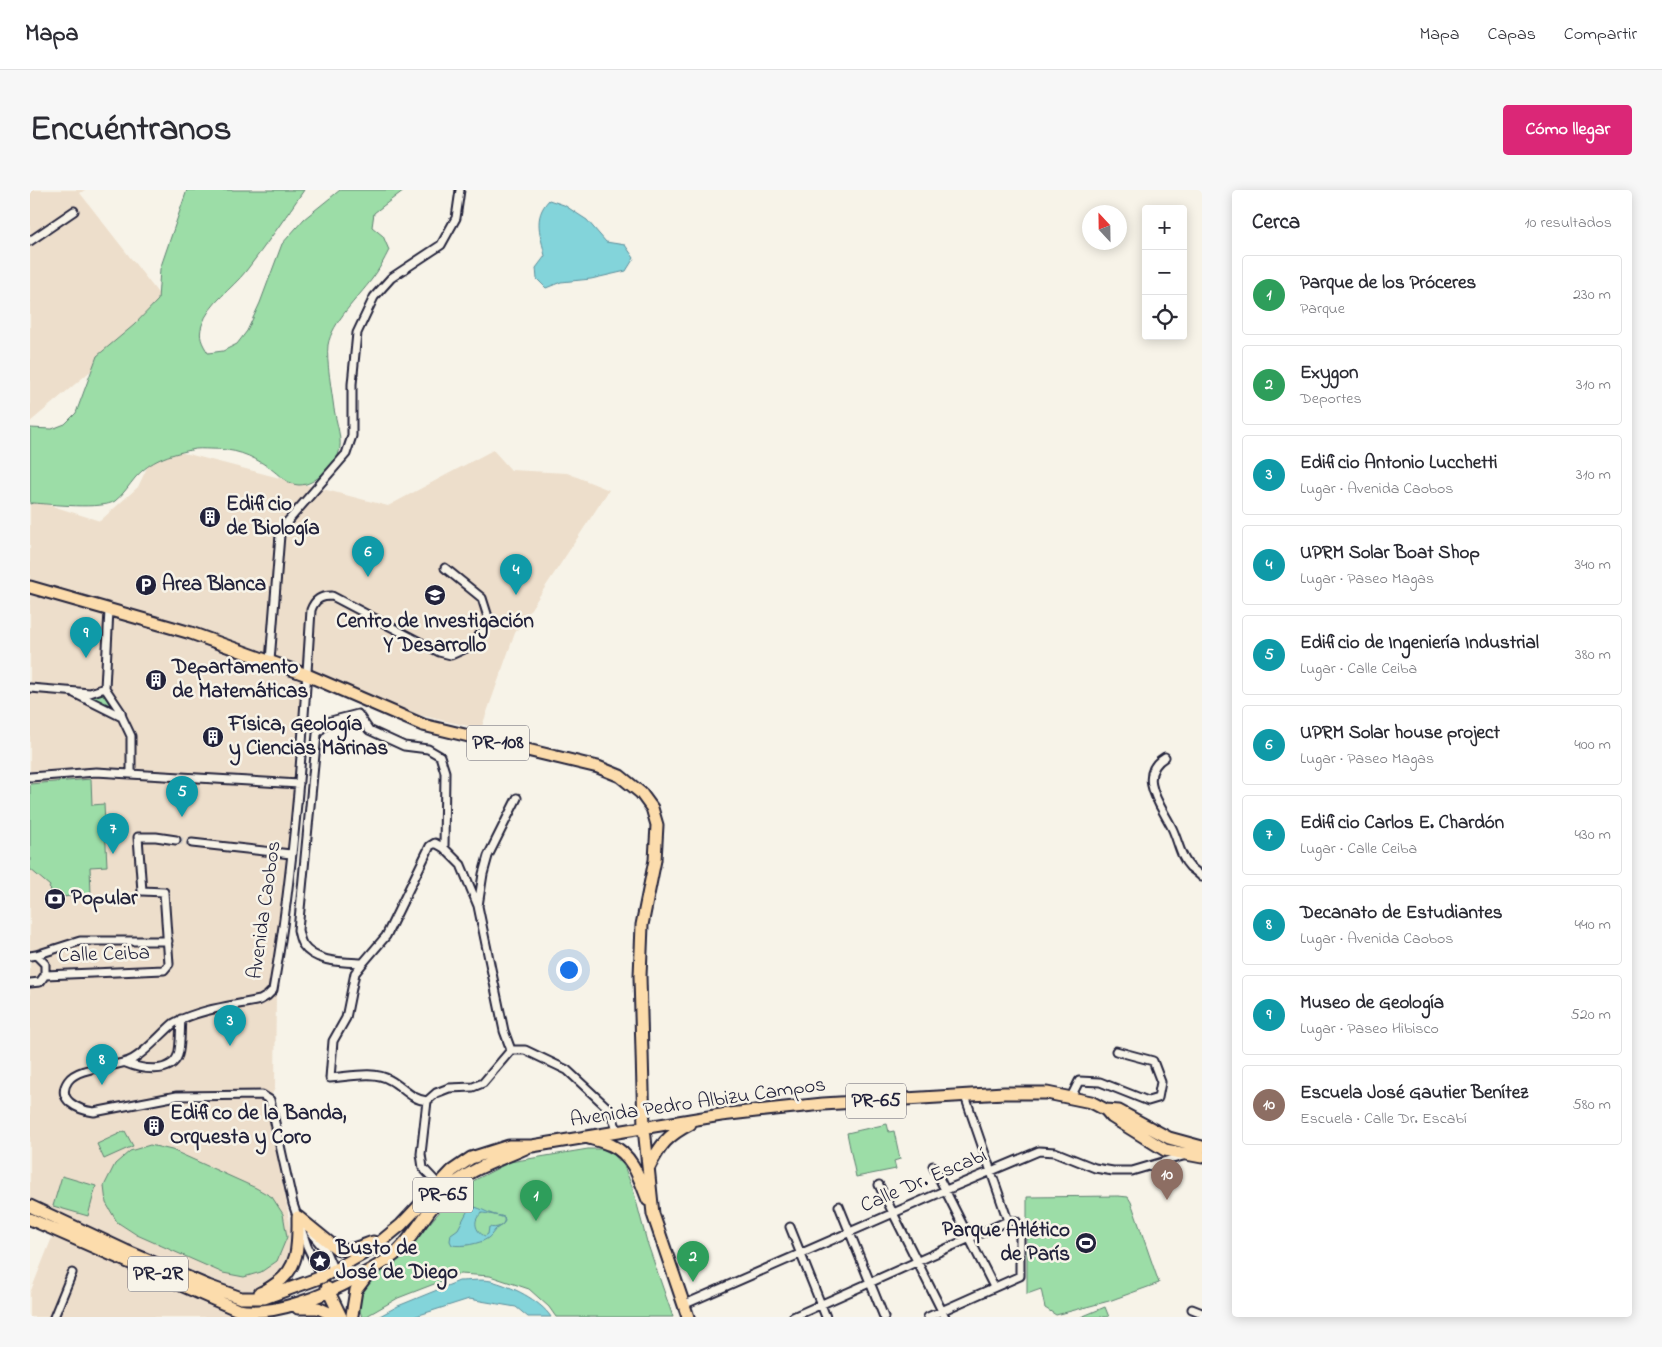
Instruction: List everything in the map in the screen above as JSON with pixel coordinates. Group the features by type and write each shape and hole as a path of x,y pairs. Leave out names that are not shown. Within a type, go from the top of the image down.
{"main road":[{"name":"PR-108","path":"30,587 191,633 307,675 422,725 598,766 620,776 641,793 652,808 657,825 655,860 642,926 640,976 644,1128 653,1214 688,1317"},
{"name":"Avenida Pedro Albizu Campos","path":"334,1290 373,1269 394,1255 406,1242 452,1171 471,1158 509,1146 532,1146 701,1118 823,1104 1004,1093 1047,1093 1091,1102 1165,1150 1186,1155 1201,1149"},
{"name":"Avenida Pedro Albizu Campos","path":"1106,1110 1119,1111 1169,1138 1201,1149"},
{"path":"649,1169 657,1151 666,1140 676,1131 701,1118"},
{"path":"587,1137 613,1146 627,1157 637,1173 653,1214"},
{"path":"1186,1155 1193,1161 1202,1163"},
{"name":"Avenida Pedro Albizu Campos","path":"322,1277 373,1248 442,1188"},
{"name":"PR-2R","path":"32,1217 126,1251 241,1298 264,1298 322,1277"},
{"name":"PR-2R","path":"32,1217 245,1312 268,1312 289,1309 334,1290"},
{"path":"298,1217 341,1250 354,1249 386,1238"},
{"path":"241,1298 265,1292 280,1281 293,1265 298,1249 298,1217"},
{"path":"346,1317 356,1290 363,1278 373,1269"},
{"path":"334,1271 334,1290"},
{"path":"322,1277 334,1290 346,1317"},
{"path":"289,1309 318,1308 346,1317"}],"street":[{"path":"270,661 280,535 288,520 346,454 352,436 352,384 357,333 374,297 391,278 441,245 456,218 460,190"},
{"path":"30,241 74,212"},
{"name":"Avenida Caobos","path":"322,1277 307,1246 293,1204 270,1100 262,1095 176,1096 94,1112 81,1110 71,1105 66,1098 64,1090 69,1080 82,1072 126,1063 135,1058 181,1019 194,1014 260,1000 272,990 280,949 299,784 311,610 318,599 324,596 332,596 439,652 452,655 471,646 485,628 488,617 482,598 444,568"},
{"path":"109,610 105,688 121,712 131,736 131,773"},
{"path":"30,688 90,693 105,688"},
{"path":"72,692 122,717"},
{"path":"363,963 340,962 314,955 303,944 298,930 317,734 327,722 358,714 369,730 404,746 428,749 440,756 446,772 444,848"},
{"path":"1165,757 1158,762 1153,770 1153,790 1186,862 1202,877"},
{"path":"30,777 96,772 299,784"},
{"path":"478,906 488,856 517,798"},
{"name":"Calle Ceiba","path":"45,975 164,970 169,964 164,892 142,891 138,837 176,840"},
{"path":"192,843 291,854"},
{"path":"427,1102 418,1100 389,1078 374,1075 330,1078 333,1041 346,1018 355,974 386,936 430,846 435,844 444,848 461,865 478,906 504,1032 511,1050"},
{"name":"Calle Ceiba","path":"33,956 80,940 168,941"},
{"path":"30,983 40,982 45,975 45,964 33,956"},
{"path":"126,1063 138,1068 152,1069 165,1067 173,1063 178,1054 181,1019"},
{"path":"442,1188 423,1168 421,1154 427,1102 436,1093 449,1088 473,1086 483,1083 511,1050 525,1050 567,1070 609,1109 618,1132"},
{"path":"1071,1097 1079,1081 1086,1081 1100,1082 1148,1101 1158,1098 1161,1082 1153,1061 1116,1051"},
{"path":"965,1096 1008,1221"},
{"name":"Calle Dr. Escabí","path":"683,1305 991,1170 1039,1151 1055,1152 1095,1168 1112,1171 1132,1171 1186,1155"},
{"path":"933,1166 994,1287"},
{"path":"879,1186 943,1314"},
{"path":"840,1206 884,1317"},
{"name":"Avenida Caobos","path":"298,1217 325,1250 334,1271"},
{"path":"794,1317 1008,1221 1016,1221 1020,1227 1020,1276 994,1287 943,1314 928,1317"},
{"path":"790,1228 826,1317"},
{"path":"54,1317 72,1273"},
{"path":"1192,1309 1202,1313"}],"shaded area":[{"path":"30,190 85,190 80,193 168,306 30,422"},
{"path":"157,446 388,506 493,450 511,470 567,473 609,490 515,633 481,729 401,709 319,674 312,678 276,993 275,1088 267,1105 287,1205 292,1247 280,1273 264,1287 243,1292 106,1235 30,1199 30,499 100,521 138,487"},
{"path":"53,1235 236,1314 235,1317 30,1317 30,1293"}],"green space":[{"path":"187,190 304,190 246,271 215,303 205,317 201,336 202,343 208,353 223,351 237,344 247,331 260,303 282,244 304,219 340,190 404,190 374,213 372,227 383,236 389,250 375,276 346,310 330,336 328,359 334,409 340,436 339,451 336,459 317,478 303,485 295,485 262,463 242,453 219,449 196,449 167,456 147,467 135,478 118,499 108,504 88,506 30,504 30,428 52,429 65,424 76,413 97,356 134,325 158,300 160,269"},
{"path":"103,693 111,707 91,697"},
{"path":"91,779 92,805 104,804 107,866 90,867 91,895 44,898 51,890 50,886 30,869 30,784"},
{"path":"887,1124 889,1132 894,1131 900,1159 894,1161 896,1169 856,1177 847,1133"},
{"path":"125,1131 133,1146 104,1159 97,1144"},
{"path":"150,1145 172,1150 272,1197 283,1214 287,1237 277,1261 261,1272 244,1277 223,1273 137,1235 117,1222 106,1203 104,1186 115,1164 130,1151"},
{"path":"588,1149 602,1149 614,1155 624,1166 633,1189 647,1242 673,1317 556,1317 549,1307 529,1289 490,1276 460,1274 398,1298 362,1317 357,1302 362,1287 408,1248 449,1201 475,1180 510,1162"},
{"path":"62,1176 96,1186 88,1216 53,1206"},
{"name":"Parque Atlético de París","path":"1027,1197 1128,1197 1131,1202 1159,1283 1109,1301 1056,1315 1045,1308 1041,1289 1027,1294"},
{"path":"1105,1307 1109,1317 1081,1317"}],"water":[{"path":"549,200 564,205 587,220 606,242 625,245 634,258 626,271 591,279 561,282 546,288 537,279 536,268 545,256 539,220"},
{"path":"475,1207 504,1217 505,1221 502,1225 504,1218 482,1213 477,1219 476,1225 479,1232 485,1236 488,1234 489,1227 495,1228 501,1225 485,1240 465,1245 452,1245 450,1241 451,1234 458,1229 468,1210"},
{"path":"487,1280 507,1286 532,1299 551,1317 528,1317 516,1307 469,1299 413,1317 378,1317 398,1306 459,1281"}],"tunnel":[{"path":"176,840 192,843"}],"place":[{"name":"Edificio de Biología","path":"210,517"},
{"name":"UPRM Solar house project","path":"368,577"},
{"name":"Area Blanca","path":"146,585"},
{"name":"Centro de Investigación Y Desarrollo","path":"435,595"},
{"name":"UPRM Solar Boat Shop","path":"516,595"},
{"name":"Museo de Geología","path":"86,658"},
{"name":"Departamento de Matemáticas","path":"156,680"},
{"name":"Física, Geología y Ciencias Marinas","path":"213,737"},
{"name":"Edificio de Ingeniería Industrial","path":"182,817"},
{"name":"Edificio Carlos E. Chardón","path":"113,854"},
{"name":"Popular","path":"55,899"},
{"name":"Edificio Antonio Lucchetti","path":"230,1046"},
{"name":"Decanato de Estudiantes","path":"102,1085"},
{"name":"Edifico de la Banda, Orquesta y Coro","path":"154,1126"},
{"name":"Escuela José Gautier Benítez","path":"1167,1200"},
{"name":"Parque de los Próceres","path":"536,1221"},
{"name":"Parque Atlético de París","path":"1086,1243"},
{"name":"Busto de José de Diego","path":"320,1261"},
{"name":"Exygon","path":"693,1282"}]}
